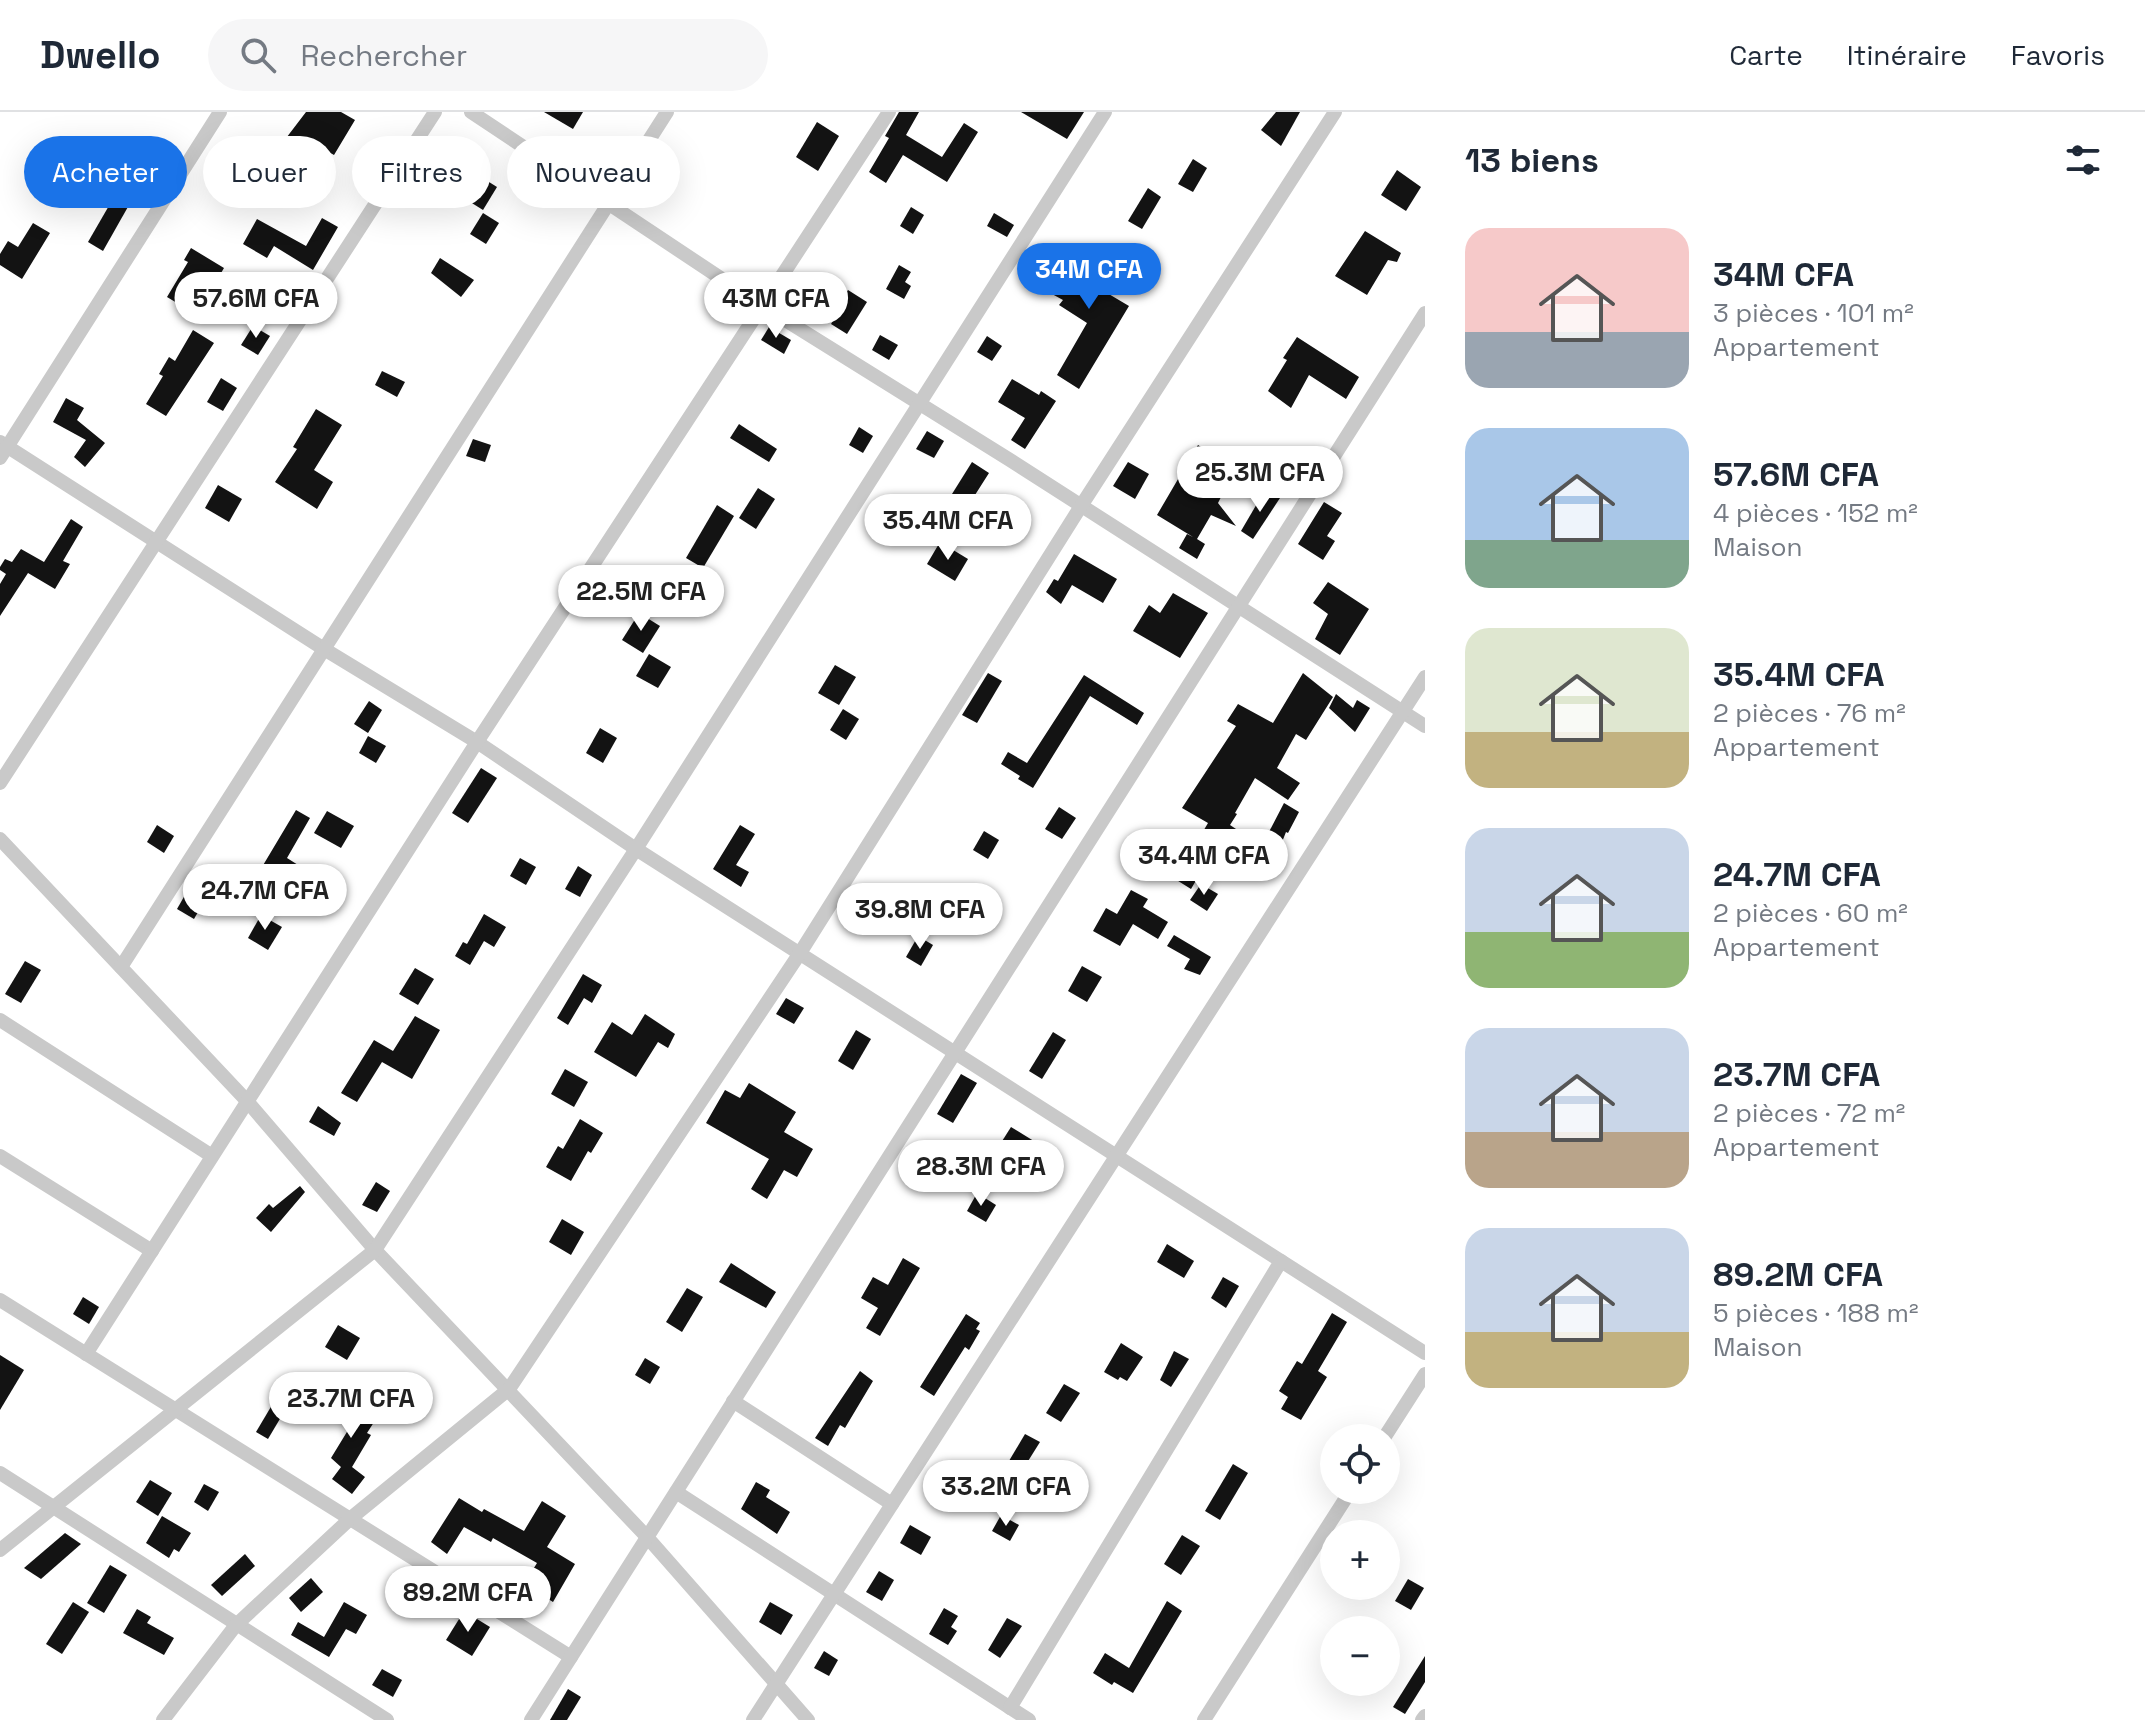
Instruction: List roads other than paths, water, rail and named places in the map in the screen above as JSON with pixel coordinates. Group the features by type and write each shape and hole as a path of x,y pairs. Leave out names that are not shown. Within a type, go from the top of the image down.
{"street":[{"path":"220,112 2,449 477,742 636,849 1425,1353"},
{"path":"0,783 435,112"},
{"path":"471,112 507,136"},
{"path":"652,136 667,112"},
{"path":"86,1354 477,742 889,112"},
{"path":"0,1550 375,1250 636,849 1105,112"},
{"path":"163,1720 236,1625 351,1518 509,1389 800,953 1081,506 1335,112"},
{"path":"121,967 606,208"},
{"path":"616,208 761,305 1425,726"},
{"path":"531,1720 1425,313"},
{"path":"753,1720 1425,677"},
{"path":"0,839 247,1101 375,1250 647,1537 808,1720"},
{"path":"0,1020 212,1156"},
{"path":"0,1156 152,1251"},
{"path":"1010,1708 1281,1261"},
{"path":"0,1300 571,1657"},
{"path":"1393,1424 1425,1374"},
{"path":"733,1401 892,1504"},
{"path":"0,1473 387,1720"},
{"path":"676,1492 1029,1720"},
{"path":"1204,1720 1342,1504"}]}
